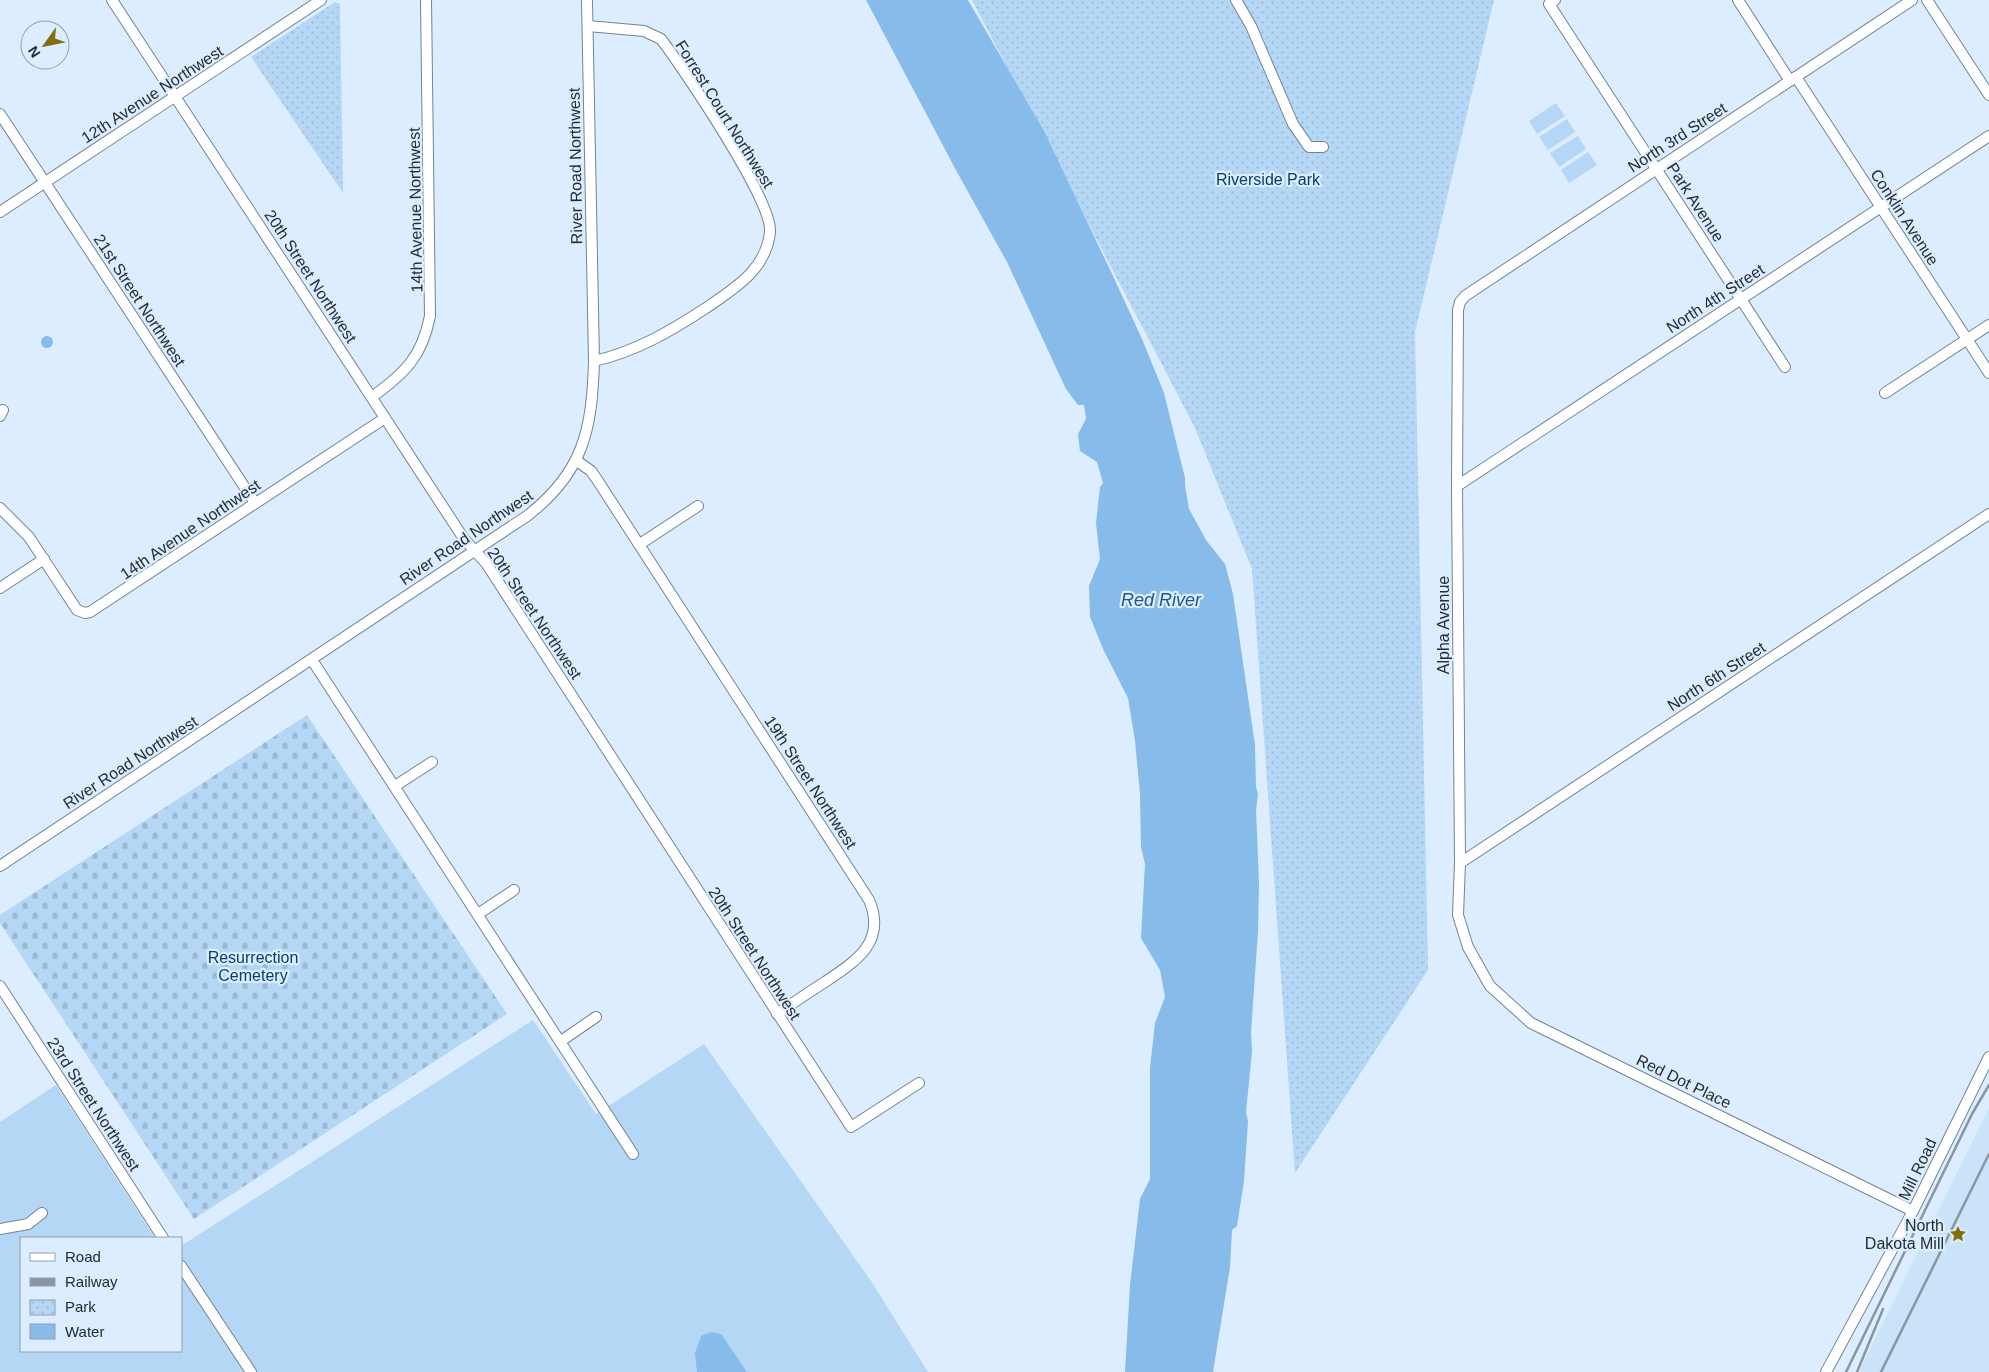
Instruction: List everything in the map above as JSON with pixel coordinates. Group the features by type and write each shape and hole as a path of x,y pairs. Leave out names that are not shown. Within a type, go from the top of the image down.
{"street":[{"name":"20th Street Northwest","path":"112,0 464,538 486,562 851,1127 920,1083"},
{"name":"12th Avenue Northwest","path":"0,212 175,96 306,4 321,0"},
{"name":"14th Avenue Northwest","path":"372,397 404,372 417,356 427,332 430,316 426,0"},
{"name":"River Road Northwest","path":"0,866 312,660 537,508 558,489 577,461 591,411 594,361 587,0"},
{"path":"1236,0 1251,26 1293,124 1309,148 1323,147"},
{"name":"Conklin Avenue","path":"1738,0 1881,207 1989,373"},
{"name":"North 3rd Street","path":"1460,302 1465,296 1912,0"},
{"path":"1927,0 1989,95"},
{"name":"Park Avenue","path":"1552,2 1656,169 1785,366"},
{"name":"Forrest Court Northwest","path":"588,26 644,31 660,39 728,140 760,198 770,222 770,233 757,268 737,286 658,338 619,354 594,361"},
{"name":"21st Street Northwest","path":"0,114 255,503"},
{"name":"North 4th Street","path":"1457,486 1989,136"},
{"name":"Alpha Avenue","path":"1460,302 1458,310 1457,486 1460,863 1458,914 1468,947"},
{"path":"1885,392 1989,325"},
{"name":"14th Avenue Northwest","path":"44,559 77,610 85,613 98,608 385,418"},
{"name":"19th Street Northwest","path":"577,461 591,471 640,544 869,900 874,911 874,930 870,944 863,953 850,965 777,1014"},
{"path":"640,544 698,506"},
{"path":"0,508 22,528 44,559 0,588"},
{"name":"North 6th Street","path":"1460,863 1989,514"},
{"path":"312,660 633,1154"},
{"path":"395,786 432,762"},
{"path":"478,914 514,890"},
{"name":"Red Dot Place","path":"1468,947 1490,986 1532,1023 1913,1211"},
{"name":"23rd Street Northwest","path":"0,986 162,1237"},
{"path":"561,1041 596,1017"},
{"name":"Mill Road","path":"1826,1372 1913,1211 1989,1057"},
{"path":"0,1229 28,1224 42,1214"},
{"path":"182,1267 252,1372"}],"shaded area":[{"name":"North Dakota Mill","path":"1989,1108 1989,1372 1860,1372 1865,1359"}],"green space":[{"name":"Riverside Park","path":"972,0 1494,0 1415,332 1428,970 1295,1173 1252,569 1195,428"},
{"path":"335,2 340,4 343,193 251,57"},
{"path":"1556,103 1565,116 1537,134 1529,121"},
{"path":"1567,119 1575,132 1548,150 1539,137"},
{"path":"1578,136 1586,149 1559,167 1550,153"},
{"path":"1588,152 1597,165 1569,183 1561,170"},
{"name":"Resurrection Cemetery","path":"307,715 507,1014 194,1219 0,923 0,915"},
{"path":"533,1020 596,1114 704,1044 871,1281 928,1372 0,1372 0,1122 56,1085 154,1237 20,1237 20,1352 182,1352 182,1245"}],"water":[{"name":"Red River","path":"866,0 968,0 1044,131 1142,339 1164,393 1185,478 1189,509 1206,540 1225,564 1233,594 1255,745 1256,787 1258,794 1256,810 1259,884 1258,931 1251,1033 1252,1051 1246,1112 1248,1121 1244,1181 1237,1226 1232,1230 1230,1267 1213,1372 1125,1372 1130,1285 1140,1199 1150,1179 1150,1068 1155,1023 1165,997 1160,970 1141,938 1145,864 1141,847 1140,794 1135,741 1128,698 1104,651 1090,617 1089,586 1100,559 1096,523 1100,487 1103,483 1097,462 1080,451 1078,434 1086,419 1084,405 1078,405 1066,389 1007,262"},
{"path":"45,336 49,336 53,342 49,348 45,348 41,344 41,340"},
{"path":"711,1332 721,1334 747,1372 697,1372 695,1353 701,1336"}],"railway":[{"path":"1846,1372 1972,1114 1989,1085"},
{"path":"1881,1372 1989,1154"},
{"path":"1857,1372 1883,1309"}],"place":[{"name":"North Dakota Mill","path":"1958,1234"}]}
